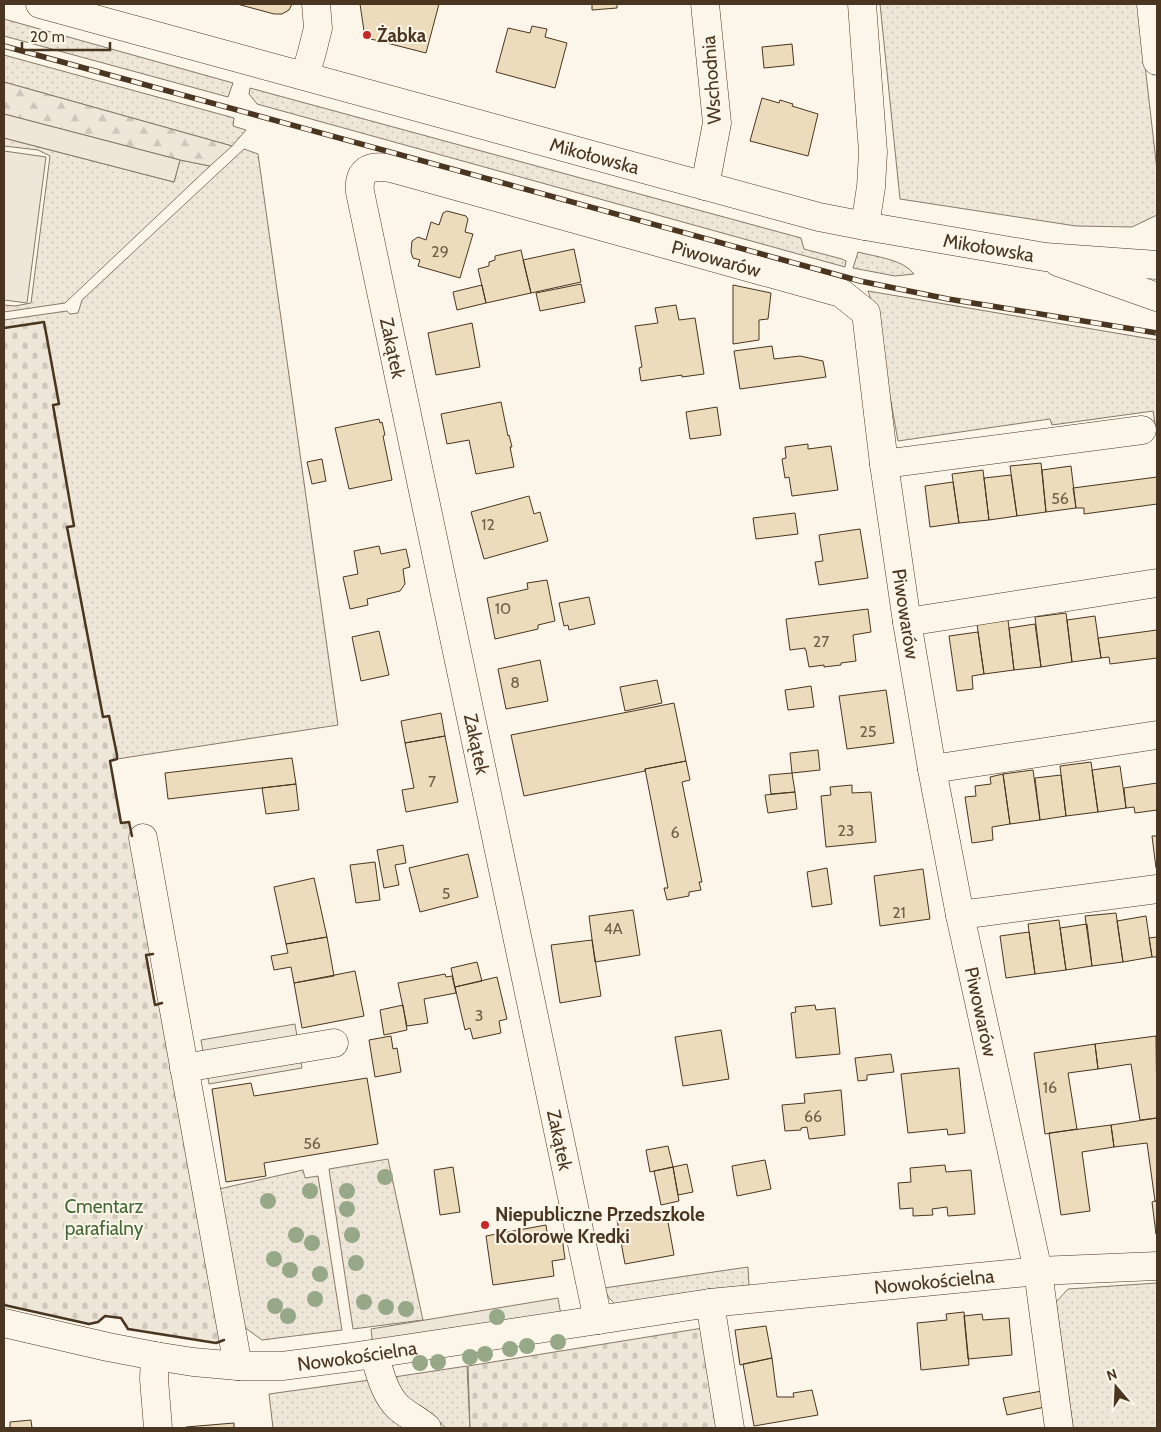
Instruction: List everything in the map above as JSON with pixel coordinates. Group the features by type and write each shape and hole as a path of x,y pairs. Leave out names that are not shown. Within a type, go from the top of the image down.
{"street":[{"name":"Mikołowska","path":"40,4 819,217 1045,257 1157,265"},
{"path":"305,76 318,28 316,4"},
{"name":"Wschodnia","path":"705,4 717,124 705,186"},
{"path":"862,4 873,152 871,187 865,226"},
{"path":"1151,4 1157,61"},
{"name":"Piwowarów","path":"365,170 375,167 388,168 840,293 866,313 884,464 907,622 932,769 960,915 1038,1271 1059,1428"},
{"name":"Zakątek","path":"365,170 361,175 359,183 360,192 598,1320"},
{"path":"1045,257 1157,297"},
{"path":"884,464 1142,430"},
{"path":"907,622 1157,583"},
{"path":"932,769 1157,735"},
{"path":"143,838 238,1366"},
{"path":"960,915 1157,888"},
{"path":"184,1068 334,1043"},
{"name":"Nowokościelna","path":"4,1323 154,1356 238,1366 282,1366 374,1354 710,1303 1038,1271 1157,1266"},
{"path":"710,1303 730,1428"},
{"path":"374,1354 388,1395 400,1408 427,1428"},
{"path":"154,1356 158,1428"}],"green space":[{"path":"880,4 1138,4 1157,170 1157,215 1132,227 1076,226 900,199"},
{"path":"4,19 233,83 228,97 4,36"},
{"path":"4,55 234,118 233,126 246,130 232,146 4,82"},
{"path":"4,82 232,146 210,166 180,160 4,114"},
{"path":"250,88 801,238 804,249 842,259 846,261 845,267 257,104 249,94"},
{"path":"4,114 180,160 174,182 4,138"},
{"path":"4,138 174,182 180,160 210,166 65,303 4,312 4,305 15,306 31,303 50,156 38,150 4,146"},
{"path":"244,149 258,154 338,725 117,759 109,716 103,717 67,527 74,526 53,405 58,404 44,323 4,328 4,320 67,311 70,314 78,313 82,300"},
{"path":"4,151 46,157 27,303 4,300"},
{"path":"858,252 896,262 914,274 895,276 853,268"},
{"path":"868,291 1157,340 1157,436 1153,411 1052,425 1050,419 898,441 874,308"},
{"name":"Cmentarz parafialny","path":"44,322 59,404 53,406 74,526 67,528 103,717 109,716 117,755 117,759 110,761 121,823 129,822 153,954 146,956 155,1005 163,1003 224,1339 216,1343 128,1329 121,1318 105,1316 98,1322 89,1324 4,1305 4,328"},
{"path":"388,1159 423,1320 353,1329 329,1169"},
{"path":"303,1170 305,1178 318,1176 342,1330 262,1340 244,1327 219,1189"},
{"path":"748,1267 749,1285 617,1306 609,1298 604,1288"},
{"path":"1157,1283 1157,1428 1073,1428 1056,1302 1068,1289"},
{"path":"703,1328 719,1428 470,1428 468,1366"},
{"path":"467,1366 470,1428 446,1428 428,1411 404,1394 394,1377"},
{"path":"370,1380 412,1428 273,1428 269,1394"}],"shaded area":[{"path":"295,1024 302,1068 209,1084 201,1040"},
{"path":"558,1298 561,1315 373,1346 371,1329"}],"building":[{"path":"237,4 292,4 289,10 282,14 274,14"},
{"path":"360,4 439,4 426,53 371,39 364,31"},
{"path":"592,4 617,4 617,8 592,10"},
{"path":"532,26 547,29 545,37 567,43 555,88 496,72 508,28 530,33"},
{"path":"792,44 794,65 764,68 762,47"},
{"path":"762,98 779,103 780,100 818,114 808,156 750,141"},
{"path":"447,211 466,216 468,219 465,232 473,234 460,278 418,266 420,260 413,258 411,252 412,241 418,237 426,240 431,222 439,225 443,213"},
{"path":"574,249 581,282 531,293 523,260"},
{"path":"521,250 531,293 486,303 478,269 489,266 489,262 495,260 495,256"},
{"path":"581,284 585,302 540,311 536,293"},
{"path":"482,285 486,303 457,310 453,292"},
{"path":"733,285 771,293 768,319 759,320 759,340 733,344"},
{"path":"676,305 679,320 695,318 704,374 641,381 639,368 642,367 635,326 658,323 655,308"},
{"path":"472,323 480,367 436,375 428,333"},
{"path":"772,346 774,359 800,356 823,361 826,377 740,389 734,351"},
{"path":"501,402 512,447 510,447 514,467 476,474 469,440 447,444 441,414"},
{"path":"717,407 721,435 690,439 686,412"},
{"path":"379,419 380,423 382,422 385,435 383,436 392,480 349,489 335,428"},
{"path":"808,444 808,449 831,446 838,490 792,496 789,477 785,478 782,459 786,458 785,447"},
{"path":"322,459 326,481 312,484 307,462"},
{"path":"1041,463 1046,512 1017,516 1010,466"},
{"path":"1071,466 1076,508 1046,512 1042,470"},
{"path":"983,470 989,520 959,523 952,474"},
{"path":"1011,475 1017,516 989,520 984,478"},
{"path":"1157,477 1157,504 1084,514 1084,508 1076,508 1073,488"},
{"path":"953,482 959,523 930,527 925,486"},
{"path":"529,496 534,514 540,512 548,541 484,559 471,512"},
{"path":"795,513 798,534 756,539 753,518"},
{"path":"860,529 868,578 819,585 815,562 823,561 819,535"},
{"path":"379,546 381,554 406,549 410,567 403,569 405,584 400,591 367,599 368,605 350,609 343,577 358,574 354,551"},
{"path":"547,580 555,621 538,625 538,629 495,639 487,598 528,589 527,583"},
{"path":"589,597 595,624 569,630 568,625 564,626 559,603"},
{"path":"868,609 871,632 853,635 856,661 841,663 841,665 809,667 805,648 790,650 786,619"},
{"path":"1066,613 1072,662 1041,667 1035,617"},
{"path":"1095,616 1101,658 1072,662 1067,620"},
{"path":"1008,620 1014,670 984,674 977,624"},
{"path":"1035,624 1041,667 1014,670 1009,628"},
{"path":"1157,630 1157,658 1110,664 1109,657 1101,658 1098,638"},
{"path":"379,631 389,675 361,681 352,637"},
{"path":"978,632 984,674 972,676 973,689 957,691 949,636"},
{"path":"540,660 548,701 506,709 498,669"},
{"path":"657,680 662,703 625,711 620,687"},
{"path":"811,686 814,707 788,710 785,690"},
{"path":"886,690 894,743 847,749 839,696"},
{"path":"674,703 686,761 524,796 511,735"},
{"path":"441,713 445,736 405,743 401,721"},
{"path":"445,736 458,802 406,812 402,790 414,788 405,743"},
{"path":"818,750 820,770 792,773 790,753"},
{"path":"292,758 296,784 168,799 165,773"},
{"path":"686,761 690,780 682,782 702,882 699,882 701,890 689,892 689,896 667,900 664,888 668,888 645,769"},
{"path":"1091,762 1098,812 1066,816 1060,766"},
{"path":"1120,766 1126,808 1098,812 1092,770"},
{"path":"1033,770 1040,820 1010,824 1003,774"},
{"path":"792,773 795,792 771,794 769,775"},
{"path":"1003,774 1010,824 992,827 993,840 972,843 965,797 976,796 975,786 991,784 990,777"},
{"path":"1061,775 1066,816 1040,820 1035,778"},
{"path":"1157,783 1157,810 1135,813 1134,807 1126,808 1124,788"},
{"path":"296,784 299,810 266,814 262,788"},
{"path":"852,785 852,793 871,792 876,842 826,847 821,796 831,795 830,787"},
{"path":"795,792 797,809 768,813 765,795"},
{"path":"1152,836 1157,836 1157,868 1156,868"},
{"path":"403,845 406,863 395,865 399,885 384,888 377,850"},
{"path":"468,854 478,897 420,912 409,868"},
{"path":"375,862 380,900 356,903 350,865"},
{"path":"827,868 832,904 812,907 807,872"},
{"path":"923,869 930,919 880,926 874,876"},
{"path":"314,878 327,937 286,944 274,887"},
{"path":"633,910 640,955 595,962 589,916"},
{"path":"1116,913 1123,962 1092,966 1085,916"},
{"path":"1146,916 1152,957 1123,962 1117,921"},
{"path":"1059,920 1066,970 1035,974 1028,924"},
{"path":"1087,924 1092,966 1066,970 1060,928"},
{"path":"1029,932 1035,974 1006,978 1000,936"},
{"path":"327,937 334,976 294,983 291,967 274,970 271,956 288,953 286,944"},
{"path":"1157,937 1157,957 1152,957 1149,938"},
{"path":"592,940 601,996 560,1003 551,945"},
{"path":"477,962 482,981 455,987 451,968"},
{"path":"355,971 364,1016 302,1028 294,983"},
{"path":"445,974 446,977 452,976 456,993 424,999 428,1023 407,1026 398,983"},
{"path":"497,977 507,1019 499,1021 501,1033 473,1039 470,1028 465,1030 455,987"},
{"path":"403,1005 407,1030 384,1035 380,1010"},
{"path":"815,1005 816,1010 835,1008 840,1054 796,1058 791,1013 796,1012 795,1007"},
{"path":"721,1030 729,1079 683,1086 675,1037"},
{"path":"391,1036 393,1049 397,1048 401,1072 375,1077 369,1040"},
{"path":"1156,1036 1157,1118 1140,1120 1131,1064 1098,1069 1095,1044"},
{"path":"1095,1044 1098,1069 1068,1073 1077,1129 1045,1134 1034,1053"},
{"path":"891,1054 894,1072 867,1075 867,1080 858,1081 855,1058"},
{"path":"959,1068 965,1133 948,1135 947,1129 908,1133 901,1074"},
{"path":"367,1078 378,1144 264,1163 266,1176 226,1182 212,1089 251,1083 254,1096"},
{"path":"841,1090 845,1135 809,1139 807,1127 801,1128 801,1130 785,1131 782,1105 805,1103 804,1094"},
{"path":"1157,1118 1157,1201 1155,1201 1147,1143 1114,1147 1111,1125"},
{"path":"1111,1125 1114,1147 1082,1152 1090,1211 1061,1215 1049,1133"},
{"path":"668,1146 673,1167 650,1172 646,1150"},
{"path":"765,1160 771,1189 737,1196 732,1166"},
{"path":"687,1164 693,1192 678,1195 673,1167"},
{"path":"945,1165 946,1172 971,1170 975,1214 948,1216 947,1207 932,1209 933,1215 913,1216 913,1208 900,1209 898,1183 911,1182 910,1168"},
{"path":"453,1167 460,1212 440,1215 434,1170"},
{"path":"673,1167 679,1201 661,1205 654,1171"},
{"path":"1157,1201 1156,1234 1152,1202"},
{"path":"666,1211 674,1255 625,1264 617,1220"},
{"path":"546,1225 548,1239 562,1237 565,1259 552,1261 554,1276 493,1285 486,1236"},
{"path":"964,1312 969,1365 921,1370 917,1323 947,1320 946,1314"},
{"path":"982,1314 983,1320 1009,1318 1012,1355 968,1359 964,1316"},
{"path":"766,1326 772,1358 740,1365 735,1330"},
{"path":"772,1358 777,1397 794,1397 793,1393 812,1390 818,1415 754,1426 743,1364"},
{"path":"1042,1391 1045,1407 1007,1415 1003,1398"},
{"path":"31,1420 32,1428 10,1428 10,1422"},
{"path":"234,1423 234,1428 186,1428 186,1427"}],"railway":[{"path":"4,46 860,281 948,299 1157,333"}],"wall":[{"path":"4,328 44,322 59,404 53,405 74,526 67,527 103,717 109,716 117,755 117,759 110,761 121,823 129,822 132,836"},
{"path":"153,954 146,955 155,1005 162,1003"},
{"path":"4,1305 89,1324 98,1322 105,1316 121,1318 128,1329 216,1343 224,1340"}],"place":[{"name":"Żabka","path":"367,35"},
{"name":"Niepubliczne Przedszkole Kolorowe Kredki","path":"485,1225"}]}
